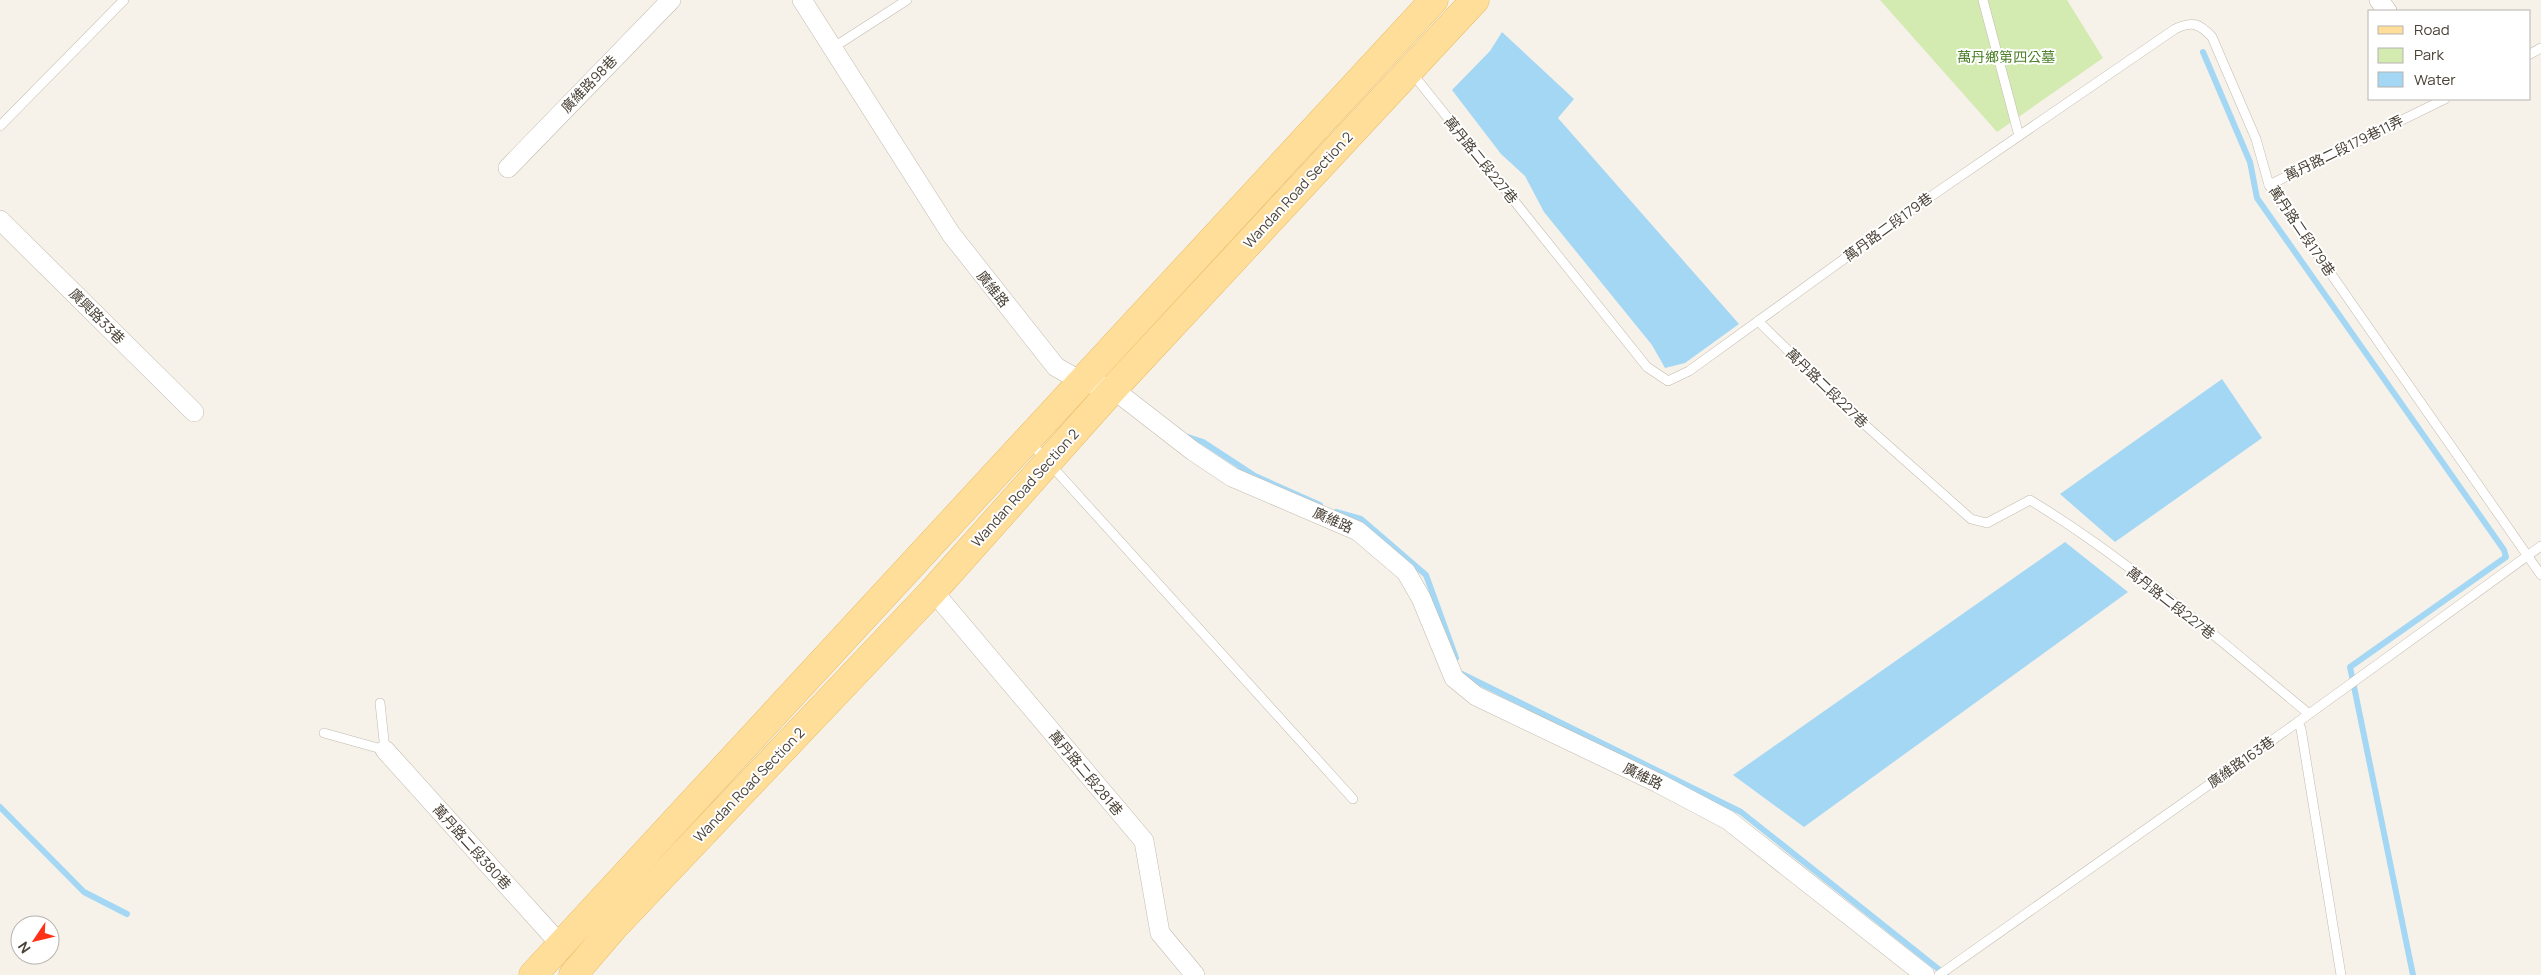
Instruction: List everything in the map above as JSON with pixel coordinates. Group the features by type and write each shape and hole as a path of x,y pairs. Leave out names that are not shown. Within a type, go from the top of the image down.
{"main road":[{"name":"Wandan Road Section 2","path":"572,959 1081,381 1434,0"},
{"name":"Wandan Road Section 2","path":"533,975 572,959 614,927 933,591 1113,389 1475,0"}],"street":[{"name":"廣維路98巷","path":"508,168 671,0"},
{"name":"廣維路","path":"802,0 831,50 956,241 1056,367 1081,381 1113,389 1193,451 1232,477 1358,531 1406,572 1421,598 1454,678 1476,696 1658,783 1728,820 1916,972"},
{"name":"廣興路33巷","path":"0,220 194,412"},
{"name":"萬丹路二段281巷","path":"933,591 1144,841 1160,933 1195,975"},
{"name":"萬丹路二段380巷","path":"385,750 572,959"}],"lane":[{"path":"0,126 124,0"},
{"path":"831,50 906,0"},
{"path":"1983,0 2019,136"},
{"name":"萬丹路二段179巷","path":"1758,321 1926,199 2174,30 2189,23 2201,25 2212,37 2256,139 2269,185 2541,575"},
{"name":"萬丹路二段227巷","path":"1409,70 1647,367 1668,381 1689,371 1758,321 1856,416 1971,519 1986,523 2030,500 2068,523 2190,615 2308,713"},
{"name":"萬丹路二段179巷11弄","path":"2269,185 2443,100"},
{"path":"1028,440 1353,798"},
{"name":"廣維路163巷","path":"1939,975 2298,722 2541,546"},
{"path":"324,733 385,750 380,703"},
{"path":"2298,722 2301,729 2341,975"}],"green space":[{"name":"萬丹鄉第四公墓","path":"1880,0 2067,0 2103,58 1997,132"}],"water":[{"path":"1502,32 1574,99 1558,118 1739,324 1685,363 1665,368 1652,345 1544,212 1525,176 1501,154 1452,90 1490,51"},
{"path":"2222,379 2262,438 2115,542 2060,494"},
{"path":"2065,542 2128,592 1804,827 1733,775"}],"waterway":[{"path":"2203,52 2250,162 2257,198 2504,550 2506,557 2350,667 2413,975"},
{"path":"1188,437 1203,442 1255,476 1320,505"},
{"path":"1336,512 1361,519 1426,575 1456,658"},
{"path":"1462,674 1741,812 1946,975"},
{"path":"0,807 84,892 127,914"}]}
